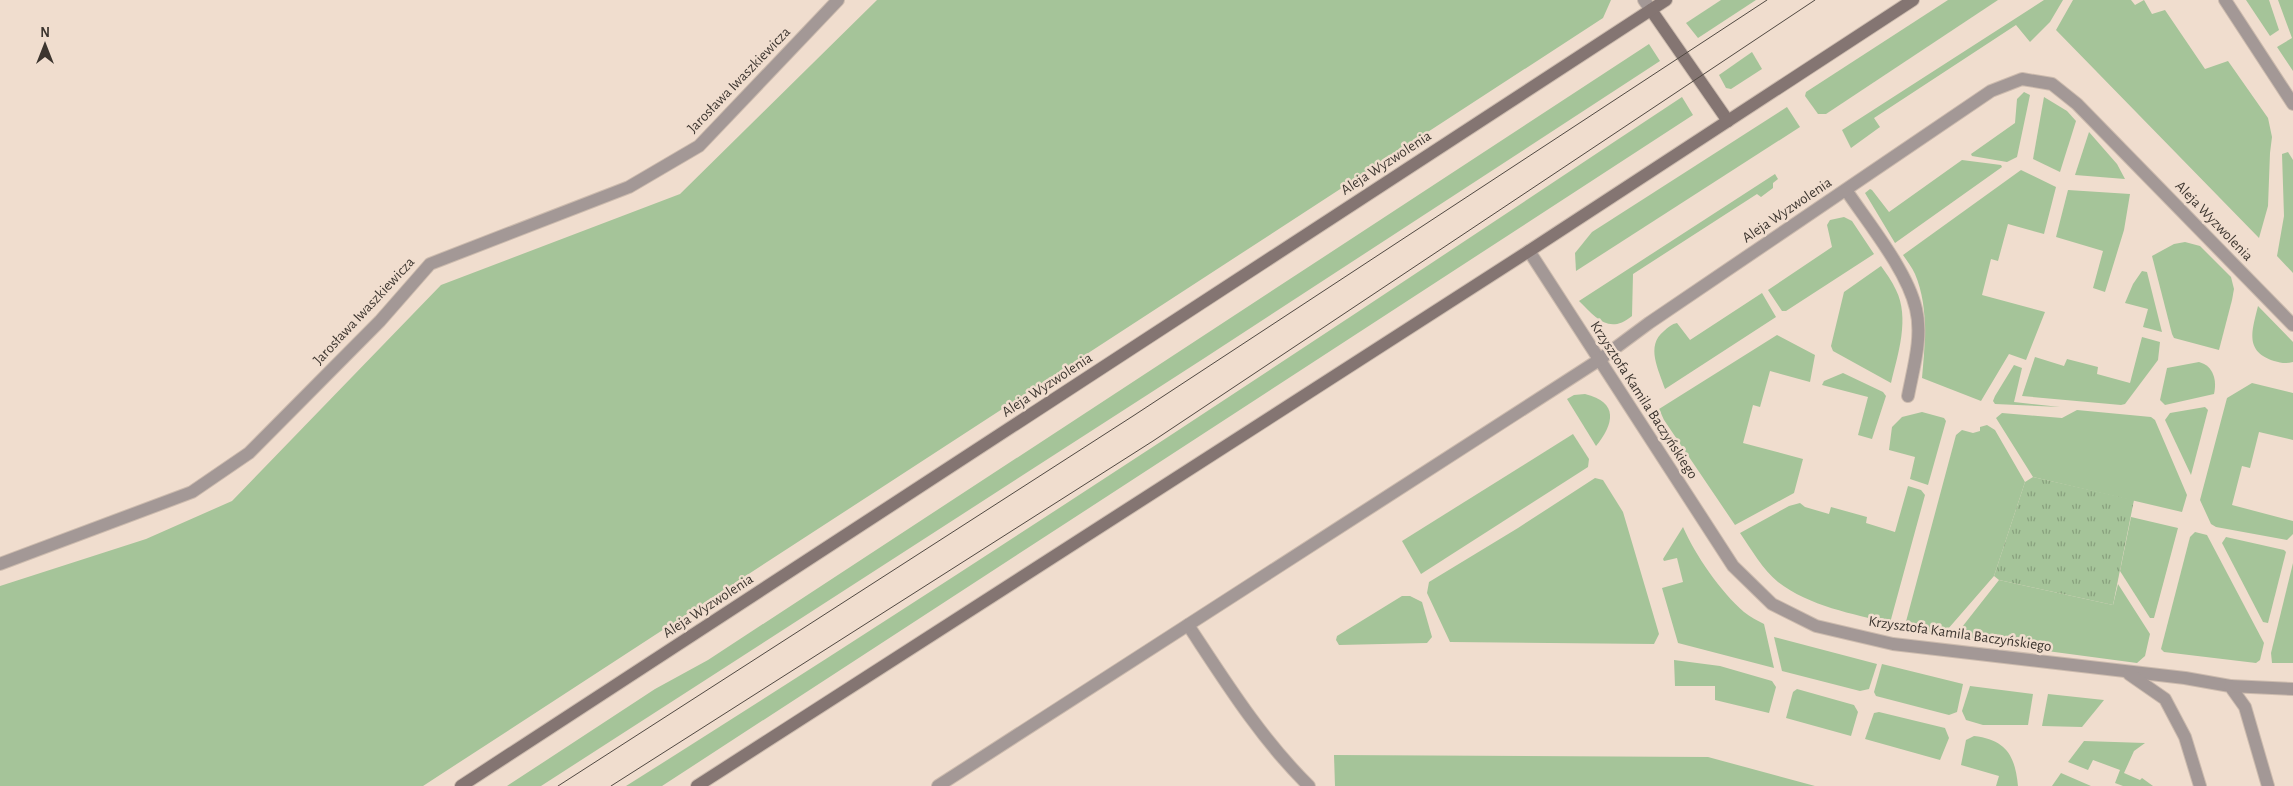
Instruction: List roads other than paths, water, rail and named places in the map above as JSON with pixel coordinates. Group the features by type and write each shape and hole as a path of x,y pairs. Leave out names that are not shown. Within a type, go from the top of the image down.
{"main road":[{"name":"Aleja Wyzwolenia","path":"461,786 1648,5 1666,0"},
{"path":"697,786 1529,251 1913,0"},
{"path":"1648,5 1728,121"}],"street":[{"name":"Jarosława Iwaszkiewicza","path":"0,564 192,492 249,453 380,321 430,264 629,186 699,146 838,0"},
{"path":"2225,0 2293,104"},
{"name":"Aleja Wyzwolenia","path":"938,786 1599,360 1992,91 2022,80 2052,84 2077,104 2293,325"},
{"path":"1846,190 1902,276 1916,309 1918,342 1908,396"},
{"name":"Krzysztofa Kamila Baczyńskiego","path":"1529,251 1733,566 1772,604 1816,626 1893,644 2127,673 2185,678 2230,686 2293,689"},
{"path":"1188,625 1244,708 1287,765 1309,786"},
{"path":"2127,673 2165,699 2185,737 2200,786"},
{"path":"2230,686 2244,707 2268,786"}],"tram line":[{"path":"558,786 1133,416 1767,0"},
{"path":"611,786 1153,441 1815,0"}]}
